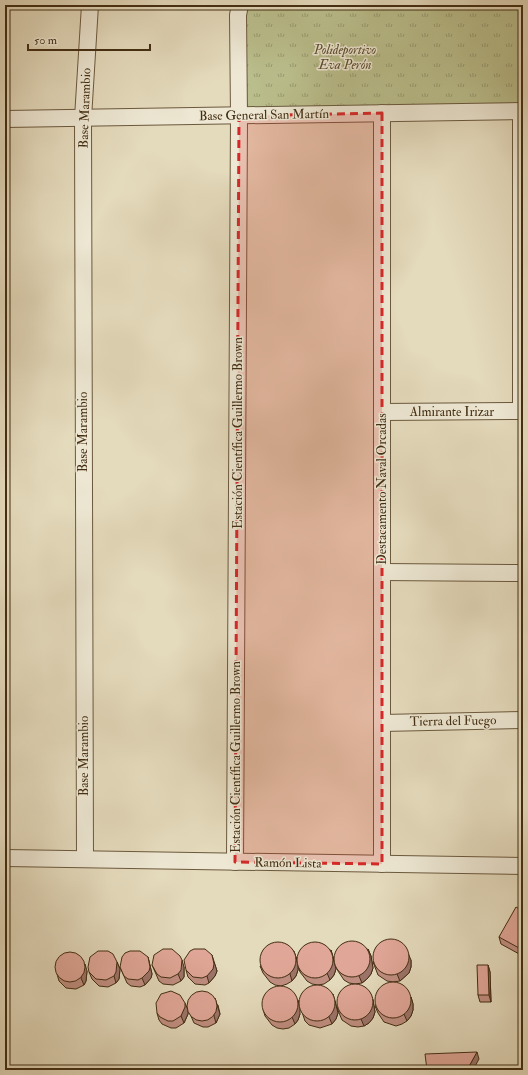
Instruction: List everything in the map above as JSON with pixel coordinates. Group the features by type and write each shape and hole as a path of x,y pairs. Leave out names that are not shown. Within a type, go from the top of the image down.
{"street":[{"name":"Base Marambio","path":"85,859 83,118 90,5"},
{"name":"Estación Científica Guillermo Brown","path":"235,862 239,116 238,15 240,5"},
{"name":"Base General San Martín","path":"5,119 522,111"},
{"path":"522,111 522,411"},
{"name":"Destacamento Naval Orcadas","path":"382,113 382,864"},
{"name":"Almirante Irizar","path":"382,412 522,411"},
{"path":"382,572 523,572"},
{"name":"Tierra del Fuego","path":"382,723 523,720"},
{"name":"Ramón Lista","path":"5,858 523,866"}],"highlighted area":[{"path":"382,113 382,864 235,862 239,116"}],"green space":[{"name":"Polideportivo Eva Perón","path":"246,5 523,5 523,108 243,111"}],"building":[{"path":"516,907 523,911 523,940 519,948 499,937"},
{"path":"391,939 404,944 409,957 404,970 391,975 378,970 373,957 378,944"},
{"path":"352,941 365,946 370,959 365,972 352,977 339,972 334,959 339,946"},
{"path":"281,942 291,947 295,953 295,967 291,973 285,977 275,978 265,973 261,967 260,957 265,947 271,943"},
{"path":"315,942 328,947 333,960 328,973 315,978 302,973 297,960 302,947"},
{"path":"163,949 172,949 180,956 182,960 181,970 178,974 170,978 161,977 157,974 152,965 154,955"},
{"path":"194,949 205,949 212,955 214,964 213,969 207,976 202,978 193,977 186,970 184,960 190,951"},
{"path":"98,951 108,951 113,954 117,962 114,976 106,980 96,979 89,972 88,967 90,957"},
{"path":"130,951 140,951 148,957 150,967 149,971 138,980 128,979 124,976 120,967 122,957 125,953"},
{"path":"70,952 80,957 85,967 80,977 70,982 60,977 55,967 60,957"},
{"path":"477,965 488,965 489,995 478,995"},
{"path":"393,982 406,987 411,1000 406,1013 393,1018 380,1013 375,1000 380,987"},
{"path":"355,984 368,989 373,1002 368,1015 355,1020 342,1015 337,1002 342,989"},
{"path":"317,985 330,990 335,1003 330,1016 317,1021 304,1016 299,1003 304,990"},
{"path":"277,986 283,986 293,991 298,1004 293,1017 283,1022 277,1022 267,1017 262,1007 262,1001 267,991"},
{"path":"171,991 180,995 185,1003 185,1007 181,1016 173,1021 168,1021 160,1017 157,1013 156,1003 161,994"},
{"path":"202,991 212,996 217,1006 212,1016 202,1021 192,1016 187,1006 192,996"},
{"path":"477,1052 467,1070 427,1070 425,1054"}]}
